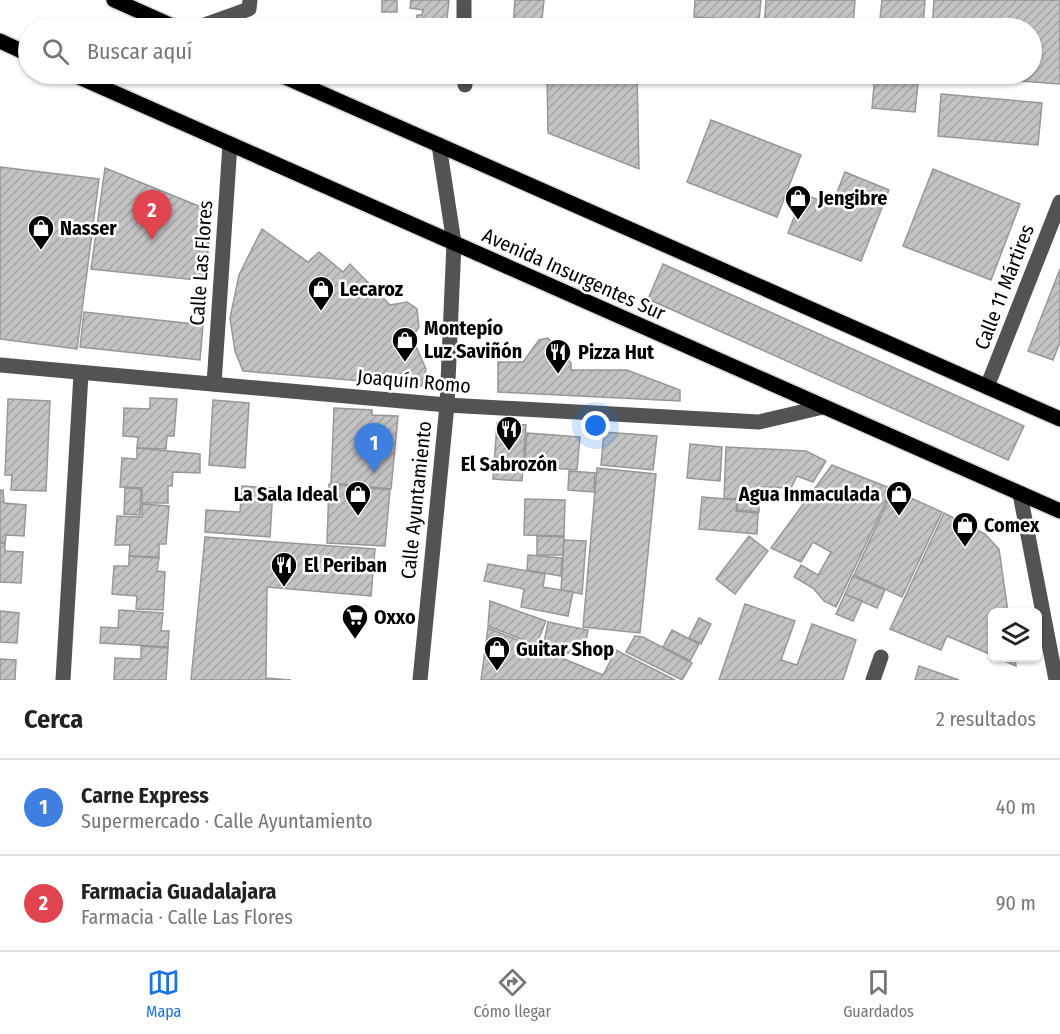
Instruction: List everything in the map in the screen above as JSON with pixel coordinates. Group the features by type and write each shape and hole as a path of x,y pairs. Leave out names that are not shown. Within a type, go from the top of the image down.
{"main road":[{"path":"114,0 154,18"},
{"path":"0,41 18,49"},
{"name":"Avenida Insurgentes Sur","path":"95,84 1060,511"},
{"path":"301,84 1060,419"}],"street":[{"path":"224,18 249,9 250,0"},
{"path":"464,0 464,18"},
{"name":"Calle Las Flores","path":"214,384 230,144"},
{"name":"Calle Ayuntamiento","path":"420,680 447,405 454,243 439,145"},
{"name":"Calle 11 Mártires","path":"987,387 1060,202"},
{"name":"Joaquín Romo","path":"0,365 447,405 759,422 823,407"},
{"path":"63,680 81,374"},
{"path":"1020,494 1056,680"},
{"path":"873,680 881,657"}],"building":[{"path":"382,0 397,0 397,12 382,12"},
{"path":"411,0 449,0 447,18 417,18 417,15 422,15 423,10 410,8"},
{"path":"515,0 544,0 542,18 514,18"},
{"path":"695,0 761,0 759,18 694,17"},
{"path":"766,0 855,0 854,18 765,18"},
{"path":"882,0 925,0 924,18 880,18"},
{"path":"934,0 1060,0 1060,84 1042,83 1042,18 933,18"},
{"path":"547,84 637,84 639,169 548,133"},
{"path":"874,84 918,84 915,112 872,108"},
{"path":"941,94 1042,103 1038,145 938,136"},
{"path":"711,120 801,155 777,217 687,182"},
{"path":"0,167 99,179 77,349 0,339"},
{"path":"105,168 211,211 206,281 91,269"},
{"path":"933,169 1020,204 991,280 903,246"},
{"path":"845,172 889,190 861,261 788,233 803,194 832,205"},
{"path":"262,229 308,262 319,252 343,272 350,264 390,305 407,302 417,309 419,327 412,337 426,369 422,386 243,371 235,351 230,318 239,275"},
{"path":"663,264 1024,426 1008,460 648,299"},
{"path":"1060,269 1060,342 1053,360 1028,351"},
{"path":"84,312 203,325 200,360 80,347"},
{"path":"548,338 571,363 571,370 627,370 680,390 680,401 498,392 498,362 523,362 539,340"},
{"path":"150,398 177,399 174,436 167,436 166,449 137,448 138,437 123,436 124,408 150,409"},
{"path":"8,399 50,401 46,491 11,490 12,475 5,475"},
{"path":"213,400 249,403 245,468 209,465"},
{"path":"334,408 372,410 372,415 398,416 391,489 331,483"},
{"name":"El Sabrozón","path":"497,423 526,425 522,481 493,479"},
{"path":"604,432 657,436 653,470 601,465"},
{"path":"527,433 580,437 577,470 524,466"},
{"path":"690,444 722,447 720,481 687,478"},
{"path":"726,447 806,451 826,461 813,482 797,476 791,488 759,487 759,512 737,510 738,499 724,499"},
{"path":"137,448 200,454 200,473 173,472 172,486 168,486 168,503 142,503 142,488 120,487 122,458 137,459"},
{"path":"832,465 892,489 836,607 824,601 813,588 794,577 801,565 818,575 831,552 813,542 801,562 771,548"},
{"path":"597,468 656,474 640,633 583,627"},
{"path":"569,471 595,473 594,492 568,490"},
{"name":"La Sala Ideal","path":"329,484 390,490 385,546 327,543"},
{"path":"242,486 273,488 270,537 205,532 206,510 240,512"},
{"path":"125,488 141,489 140,515 124,514"},
{"path":"0,490 3,490 4,503 26,505 24,536 6,535 5,543 0,542"},
{"path":"893,490 942,512 902,597 854,575"},
{"path":"702,497 738,500 736,511 758,513 757,534 699,529"},
{"path":"525,499 565,500 564,536 524,535"},
{"path":"142,504 169,506 166,544 159,544 159,557 129,556 130,545 115,545 117,516 142,517"},
{"path":"944,513 985,534 999,549 1007,608 988,608 988,653 947,636 941,650 890,629"},
{"path":"537,536 564,537 563,555 537,555"},
{"path":"749,536 768,551 735,594 716,579"},
{"path":"205,537 375,549 371,596 267,587 266,678 291,680 191,680"},
{"path":"564,540 586,541 582,594 561,590"},
{"path":"0,543 5,543 5,551 23,552 21,583 0,582"},
{"path":"528,555 562,558 561,576 527,570"},
{"path":"129,556 159,558 157,571 165,572 163,610 136,609 137,596 112,594 114,566 129,566"},
{"path":"488,564 545,574 543,587 573,592 568,616 521,607 524,589 484,581"},
{"path":"853,576 885,590 877,608 845,594"},
{"path":"845,594 862,601 853,621 836,614"},
{"path":"490,601 546,621 536,645 488,626"},
{"path":"745,604 795,621 781,660 797,665 812,624 856,640 843,680 719,680"},
{"path":"119,610 163,613 161,631 169,631 168,647 100,643 101,627 118,628"},
{"path":"0,611 19,613 17,643 0,642"},
{"path":"699,618 711,624 701,644 689,638"},
{"path":"548,622 588,630 583,656 543,648"},
{"path":"488,628 603,675 616,650 675,680 481,680"},
{"path":"672,630 699,644 690,661 663,647"},
{"path":"635,636 643,637 692,663 682,680 626,652"},
{"path":"141,646 168,648 166,680 114,680 115,658 141,659"},
{"path":"0,659 16,660 15,680 0,680"},
{"path":"919,666 959,680 915,680"}],"place":[{"name":"Jengibre","path":"798,221"},
{"name":"Farmacia Guadalajara","path":"152,240"},
{"name":"Nasser","path":"41,251"},
{"name":"Lecaroz","path":"321,312"},
{"name":"Montepío Luz Saviñón","path":"405,363"},
{"name":"Pizza Hut","path":"558,375"},
{"name":"El Sabrozón","path":"509,452"},
{"name":"Carne Express","path":"374,473"},
{"name":"La Sala Ideal","path":"358,517"},
{"name":"Agua Inmaculada","path":"899,517"},
{"name":"Comex","path":"965,548"},
{"name":"El Periban","path":"284,588"},
{"name":"Oxxo","path":"355,640"},
{"name":"Guitar Shop","path":"497,672"}]}
